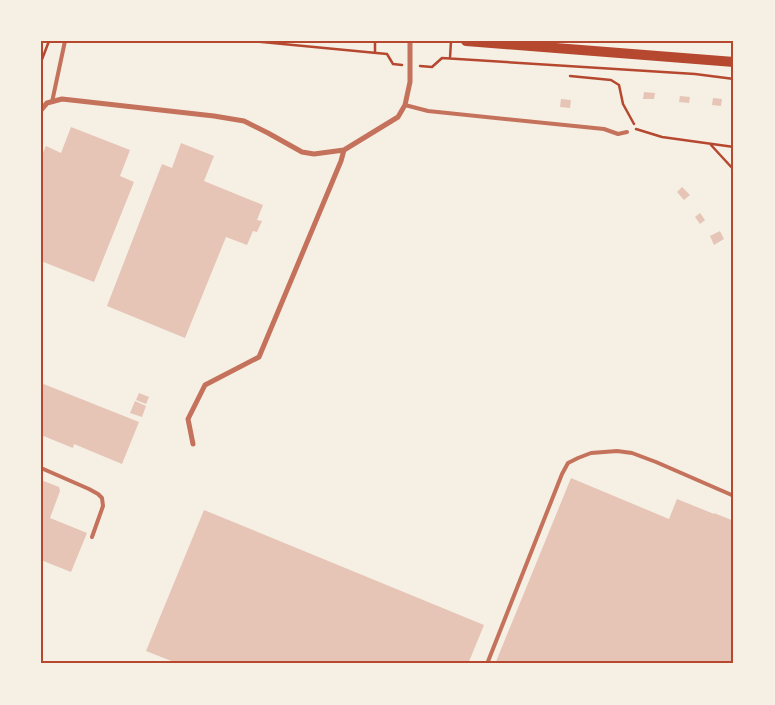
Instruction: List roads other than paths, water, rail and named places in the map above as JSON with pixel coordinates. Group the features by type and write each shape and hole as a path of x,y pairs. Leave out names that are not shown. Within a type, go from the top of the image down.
{"main road":[{"path":"466,41 734,62"}],"street":[{"path":"41,110 47,103 62,99 214,116 244,121 302,152 314,154 344,150 398,117 405,105 410,82 410,41"},
{"path":"193,444 188,419 205,385 259,357 344,150"}],"lane":[{"path":"52,102 64,41"},
{"path":"405,105 428,111 604,129 618,134 627,132"},
{"path":"487,664 562,474 568,464 591,453 617,451 632,453 734,496"},
{"path":"41,468 89,489 102,498 103,506 92,537"}]}
